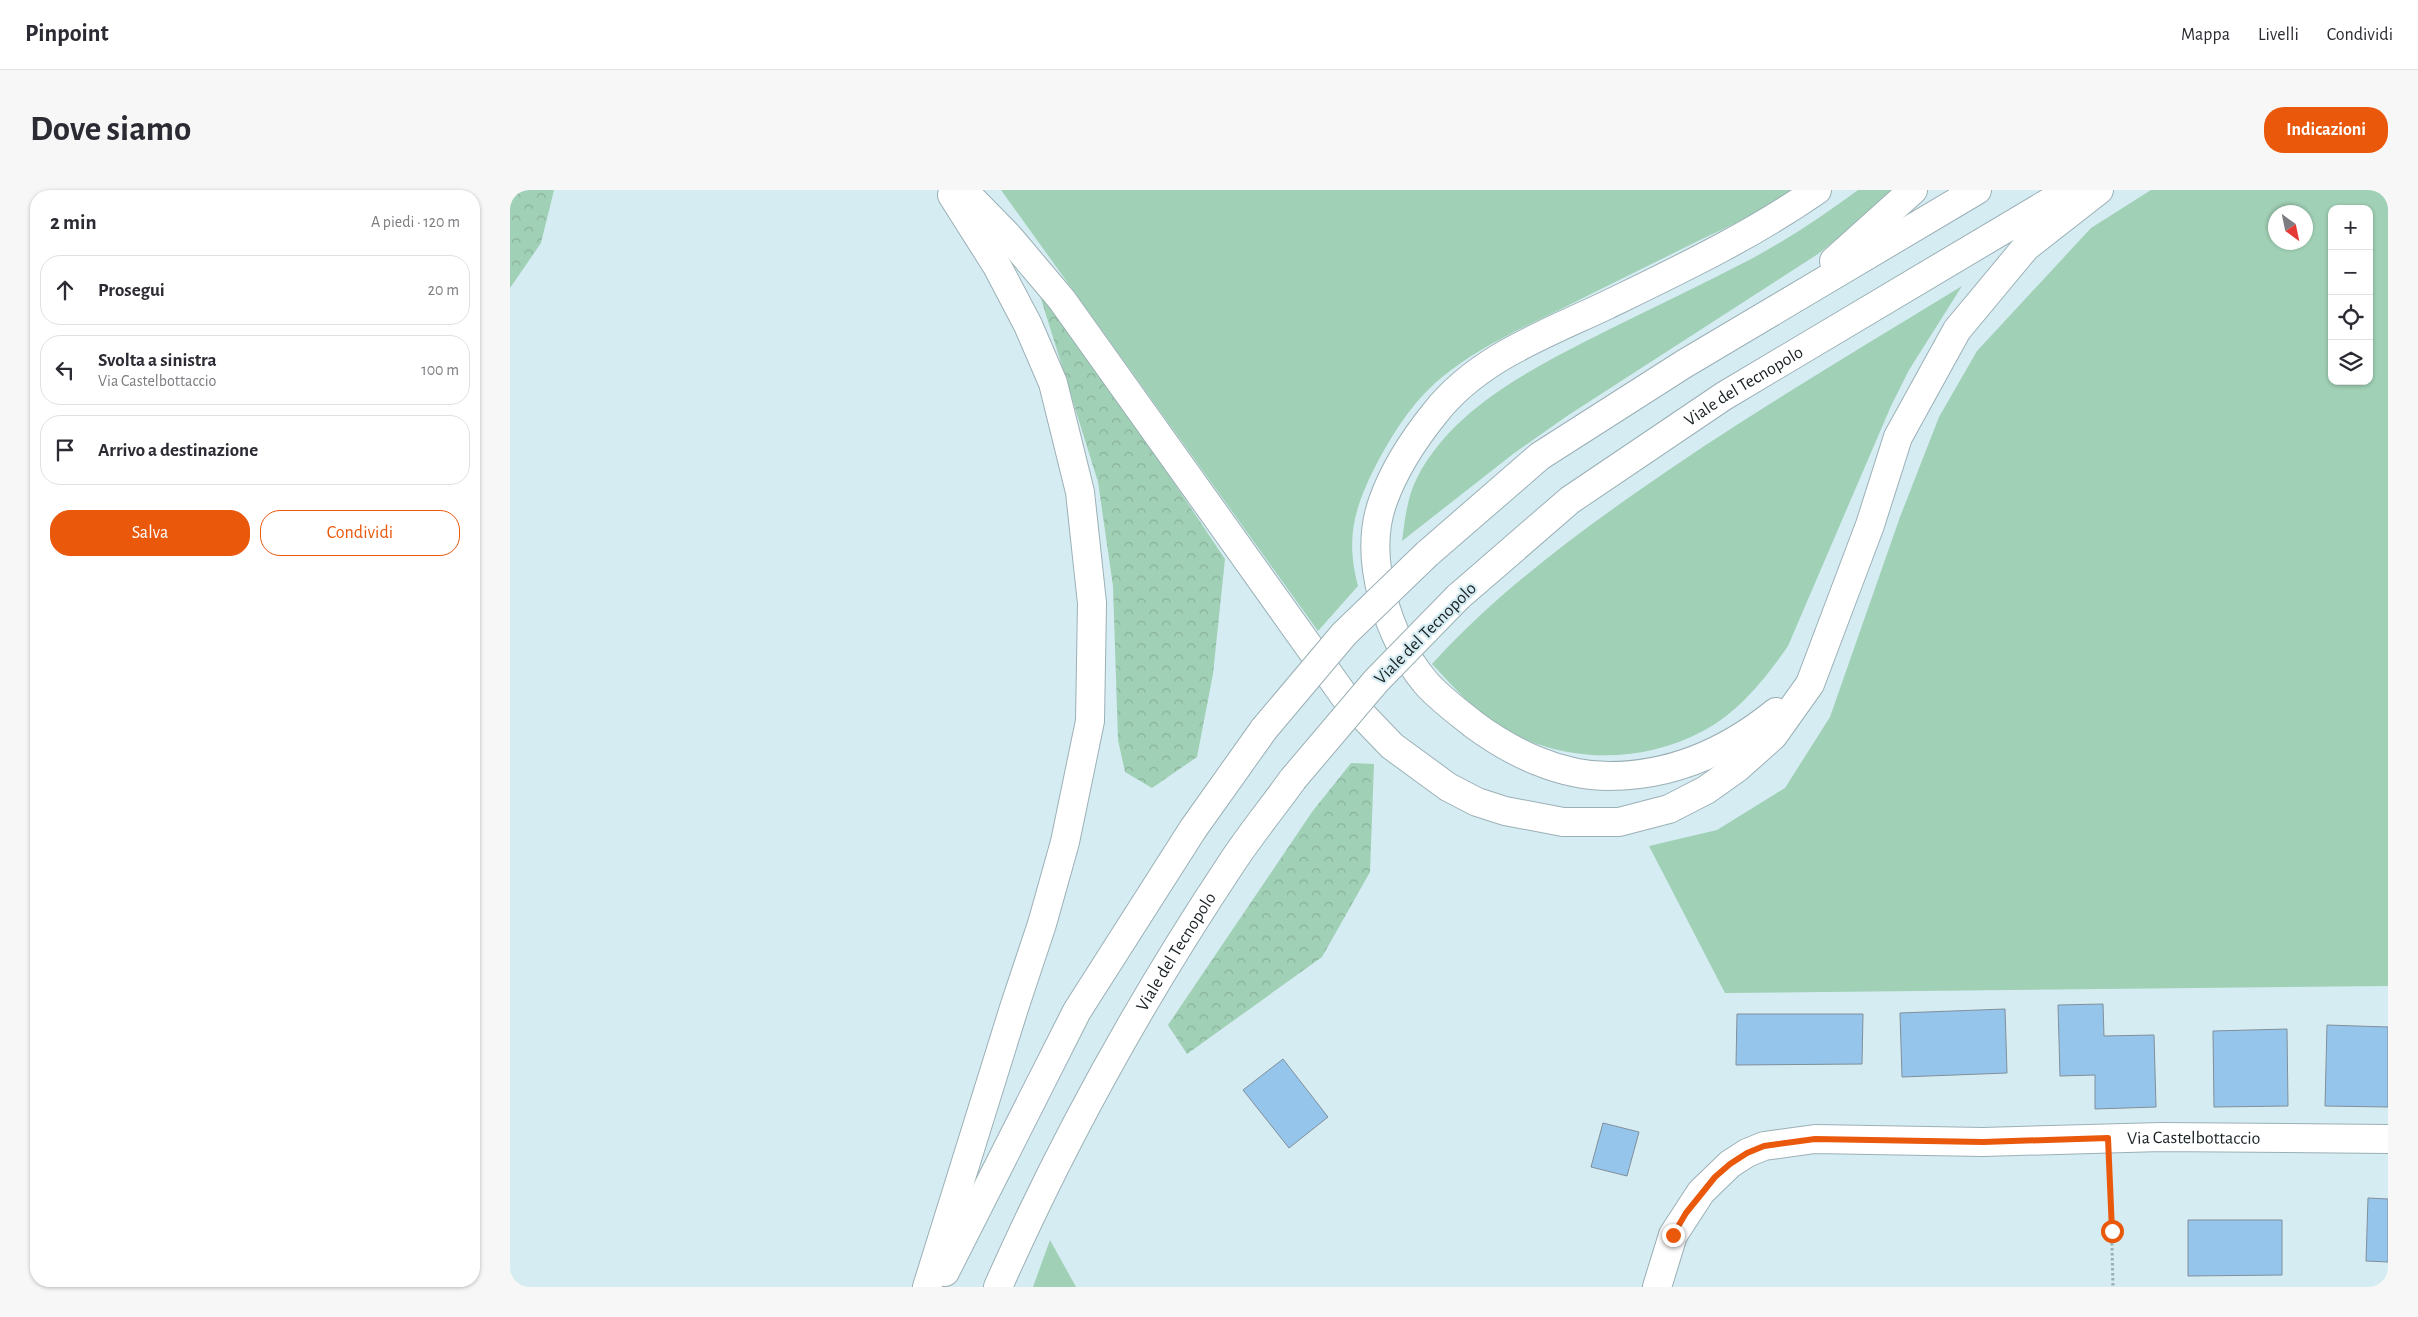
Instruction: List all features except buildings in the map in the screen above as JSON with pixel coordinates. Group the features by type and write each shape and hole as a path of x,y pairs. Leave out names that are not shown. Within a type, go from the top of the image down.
{"main road":[{"path":"926,1287 1042,924 1065,842 1090,721 1092,603 1080,492 1053,383 1028,325 997,266 948,190"},
{"path":"962,190 1008,236 1062,300 1345,697 1392,746 1448,787 1477,802 1505,811 1563,822 1619,822 1660,812 1706,790 1737,768 1773,736 1810,684 1870,524 1898,437 1957,330 2026,247 2099,190"},
{"path":"1810,684 1755,729 1723,748 1693,762 1648,773 1608,776 1565,771 1523,755 1490,737 1427,685 1403,653 1390,621 1378,573 1376,536 1382,504 1398,467 1435,413 1462,383 1499,356 1733,243 1817,190"},
{"path":"1796,296 1913,190"},
{"path":"938,1287 1076,1011 1193,828 1264,729 1344,634 1427,554 1540,456 1684,364 1977,190"},
{"name":"Viale del Tecnopolo","path":"998,1287 1032,1209 1120,1044 1231,864 1293,779 1376,680 1458,598 1570,500 1724,396 2070,190"},
{"name":"Via Castelbottaccio","path":"1656,1287 1673,1235 1701,1192 1730,1164 1747,1153 1764,1146 1815,1139 1983,1142 2108,1138 2388,1138"}],"path":[{"path":"2108,1138 2113,1287"}],"green space":[{"path":"510,190 554,190 541,243 510,288"},
{"path":"1001,190 1791,190 1748,216 1498,341 1468,358 1430,387 1395,432 1374,469 1361,499 1352,540 1352,554 1358,586 1318,631"},
{"path":"1858,190 1898,190 1818,254 1567,416 1513,454 1402,541 1405,517 1417,478 1433,452 1452,429 1475,409 1500,390 1554,358 1767,250 1807,226"},
{"path":"2151,190 2388,190 2388,986 1725,993 1649,846 1717,830 1785,788 1830,717 1900,517 1939,417 1977,351 2091,228"},
{"path":"1962,286 1909,370 1891,406 1788,646 1750,694 1716,723 1676,743 1647,751 1618,755 1589,755 1560,750 1532,742 1505,729 1481,713 1432,664 1502,596 1578,535 1631,496 1753,415"},
{"path":"1038,289 1090,357 1225,559 1213,674 1197,757 1152,788 1125,772 1118,740 1113,586 1098,482"},
{"path":"1351,763 1374,764 1370,872 1322,957 1187,1054 1168,1025 1312,812"},
{"path":"1050,1240 1076,1287 1033,1287"}],"route":[{"path":"1673,1235 1701,1192 1730,1164 1747,1153 1764,1146 1815,1139 1983,1142 2108,1138 2112,1231"}]}
